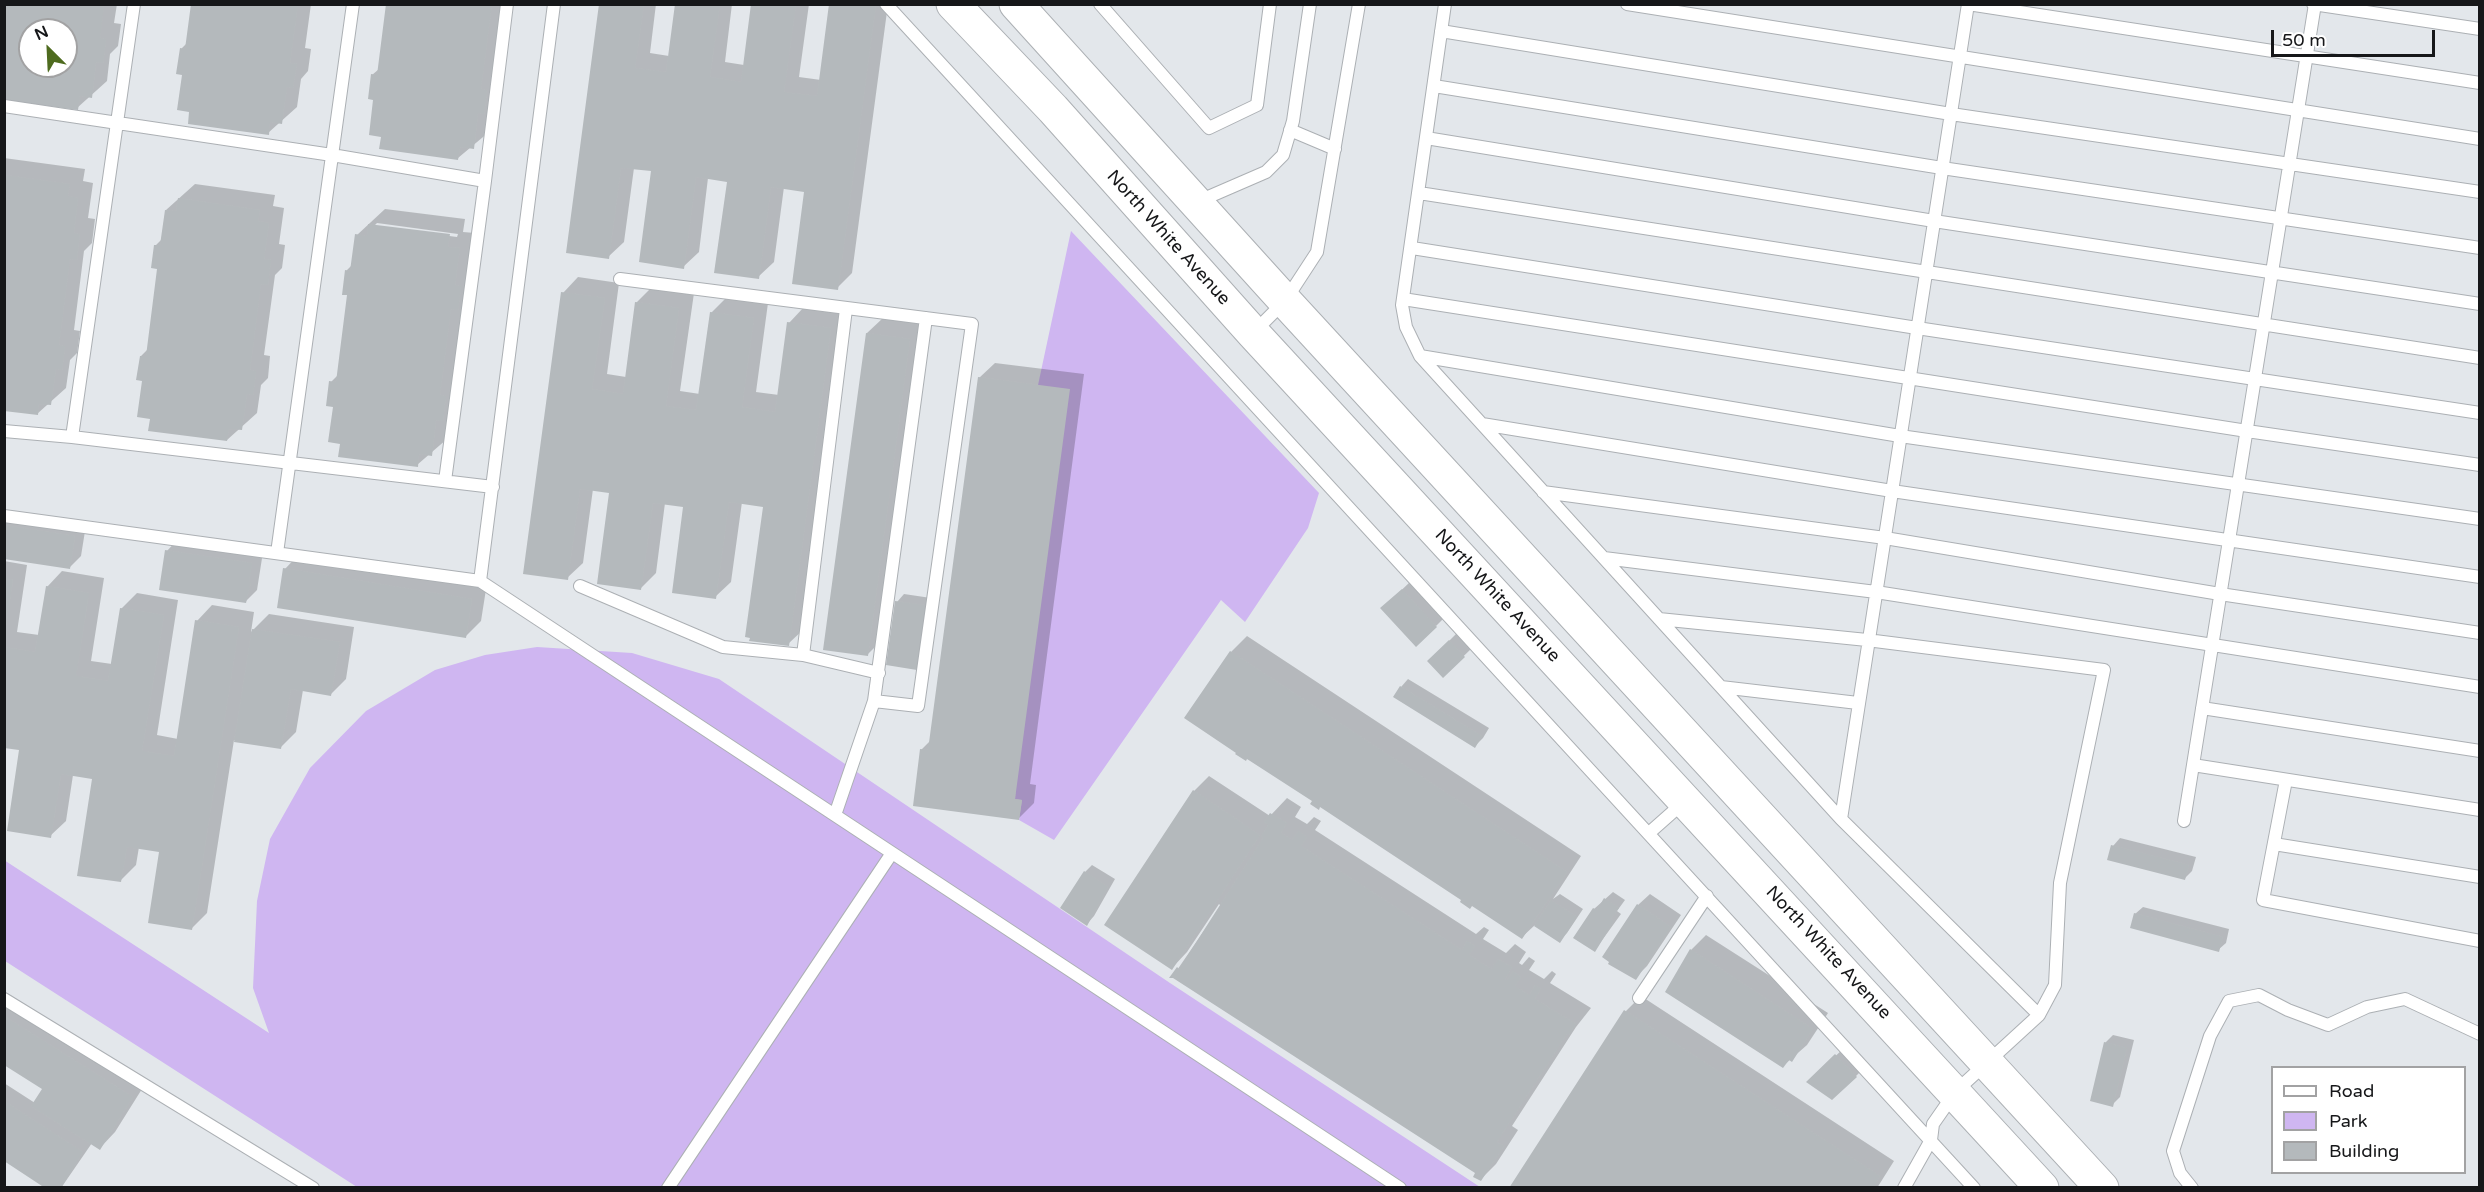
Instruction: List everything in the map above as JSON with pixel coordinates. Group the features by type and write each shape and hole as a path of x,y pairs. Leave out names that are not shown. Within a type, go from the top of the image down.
{"main road":[{"name":"North White Avenue","path":"953,4 1053,109 1253,333 1956,1091 2042,1188"},
{"path":"1016,4 1285,301 2102,1188"}],"lane":[{"path":"72,437 134,4"},
{"path":"276,553 353,4"},
{"path":"445,481 507,4"},
{"path":"480,581 554,4"},
{"path":"886,4 1974,1188"},
{"path":"1100,4 1209,128 1257,105 1270,4"},
{"path":"1195,202 1266,172 1283,154 1290,130 1310,4"},
{"path":"1253,333 1285,301 1317,252 1359,4"},
{"path":"1445,4 1403,299 1406,327 1420,356 1841,819 2039,1015"},
{"path":"1627,4 2480,139"},
{"path":"1841,819 1867,640 1968,4 2480,83"},
{"path":"2184,821 2315,5 2480,29"},
{"path":"1441,31 1951,114 2480,192"},
{"path":"1434,86 1942,168 2480,248"},
{"path":"4,106 332,154 485,181"},
{"path":"1290,130 1335,150"},
{"path":"1426,138 1934,221 2480,304"},
{"path":"1419,193 2263,327 2480,358"},
{"path":"1412,248 1917,328 2480,413"},
{"path":"620,279 972,324 918,706 874,701"},
{"path":"1403,299 1909,379 2480,465"},
{"path":"803,655 846,309"},
{"path":"835,815 874,701 926,318"},
{"path":"1420,356 1900,436 2480,519"},
{"path":"1482,424 1892,491 2229,538 2480,577"},
{"path":"4,431 493,487"},
{"path":"1543,492 1885,538 2220,594 2480,633"},
{"path":"4,516 480,581 1400,1188"},
{"path":"1604,558 1876,592 2480,687"},
{"path":"580,586 723,646 803,655 879,673"},
{"path":"1659,619 1867,640 2104,670 2060,883 2055,985 2039,1015 2014,1039 1985,1061 1956,1091 1933,1124 1931,1140 1904,1188"},
{"path":"1721,687 1858,703"},
{"path":"2202,708 2480,751"},
{"path":"2193,765 2480,810"},
{"path":"2286,780 2263,900 2480,941"},
{"path":"1649,833 1686,800"},
{"path":"2274,844 2480,877"},
{"path":"668,1188 892,853"},
{"path":"1639,998 1707,896"},
{"path":"2192,1188 2180,1173 2173,1151 2210,1036 2229,1001 2259,995 2288,1010 2328,1025 2367,1007 2405,999 2480,1034"},
{"path":"4,999 313,1188"}],"green space":[{"path":"1071,231 1319,493 1308,528 1245,622 1221,600 1054,840 1019,820 1022,800 1015,799 1038,385"},
{"path":"537,647 632,653 719,679 1170,983 1480,1187 357,1187 5,961 4,860 269,1033 253,988 257,901 270,839 310,768 366,711 435,670 485,655"}],"building":[{"path":"4,4 104,4 100,38 106,39 103,63 96,62 92,98 80,96 78,110 4,100"},
{"path":"191,4 298,4 290,63 297,64 293,88 287,87 282,124 270,122 269,135 188,124 189,112 177,110 182,75 176,74 180,48 185,49"},
{"path":"386,4 492,4 481,89 487,90 484,114 478,113 474,149 460,147 458,160 379,149 381,137 369,135 373,100 368,99 371,74 377,75"},
{"path":"599,4 644,4 635,68 666,72 675,4 720,4 710,77 741,82 751,4 796,4 784,92 817,96 829,4 876,4 838,290 792,284 804,192 771,187 759,279 714,273 727,182 696,177 684,269 639,262 651,171 621,168 609,259 566,253"},
{"path":"4,175 70,184 68,196 78,198 74,233 80,234 77,260 70,259 59,345 65,346 62,370 56,369 51,405 39,404 38,415 4,411"},
{"path":"178,198 260,210 258,221 269,223 264,259 271,260 268,285 261,284 250,370 256,371 253,395 247,394 242,430 229,429 227,441 148,431 150,419 137,417 142,381 136,380 140,356 146,356 157,269 151,268 154,245 160,245 165,210 176,211"},
{"path":"368,224 450,234 448,247 460,248 455,285 461,286 458,310 451,309 440,395 446,396 443,421 436,420 432,456 419,454 418,467 338,457 340,444 328,442 333,407 326,406 329,381 336,382 347,295 342,295 345,270 350,271 355,234 367,236"},
{"path":"561,292 605,298 592,389 623,394 635,302 679,308 666,406 696,410 710,312 754,318 742,407 775,412 787,322 831,328 789,646 749,641 750,638 745,637 763,507 729,502 716,599 672,593 683,507 653,503 641,590 597,584 609,493 580,489 568,580 523,574"},
{"path":"866,333 910,339 868,656 823,650"},
{"path":"978,377 1070,389 1015,799 1022,800 1019,820 913,806 920,749 928,750"},
{"path":"4,525 75,536 70,569 4,559"},
{"path":"165,550 252,563 249,582 251,582 246,603 159,590"},
{"path":"283,568 472,599 466,638 277,608"},
{"path":"5,579 13,580 6,625 5,625"},
{"path":"46,586 89,593 76,676 108,681 120,608 164,615 142,751 174,756 195,620 239,627 192,930 148,923 159,852 127,847 121,882 77,876 92,779 61,774 51,838 7,831 19,750 4,748 4,647 35,652"},
{"path":"1402,589 1437,627 1416,647 1380,608"},
{"path":"895,601 924,605 926,608 917,670 886,665"},
{"path":"252,629 340,642 331,696 291,689 281,749 234,742"},
{"path":"1449,640 1465,657 1443,678 1427,661"},
{"path":"1230,651 1567,872 1522,939 1472,906 1470,909 1460,902 1461,900 1320,807 1319,810 1310,804 1312,801 1247,759 1246,761 1235,754 1184,718"},
{"path":"1400,686 1482,736 1475,748 1393,697"},
{"path":"1193,790 1260,835 1172,970 1104,925"},
{"path":"1270,813 1287,823 1281,833 1292,840 1298,831 1307,837 1301,846 1462,950 1467,941 1475,946 1469,955 1491,969 1498,959 1512,967 1505,979 1507,980 1513,971 1521,977 1515,986 1529,995 1535,985 1541,989 1535,999 1576,1024 1569,1035 1567,1034 1497,1142 1504,1146 1481,1181 1473,1177 1475,1173 1173,978 1169,978 1177,967 1179,969 1263,838 1261,836 1268,825 1264,822"},
{"path":"2111,845 2189,865 2185,880 2107,860"},
{"path":"1084,871 1108,887 1087,926 1060,908"},
{"path":"1604,898 1619,908 1611,919 1614,921 1595,952 1573,938 1593,908 1597,910"},
{"path":"1551,900 1577,917 1560,943 1534,926"},
{"path":"1637,904 1671,927 1636,980 1608,964 1609,962 1602,957"},
{"path":"2134,913 2223,937 2219,952 2130,928"},
{"path":"1690,949 1813,1029 1792,1062 1789,1060 1783,1068 1665,992"},
{"path":"1624,1010 1880,1176 1873,1188 1509,1188"},
{"path":"4,1016 133,1097 100,1150 31,1106 42,1089 4,1065"},
{"path":"2104,1042 2127,1048 2113,1107 2090,1101"},
{"path":"1835,1054 1857,1077 1832,1100 1806,1082"},
{"path":"4,1101 83,1152 61,1188 45,1188 4,1161"}]}
